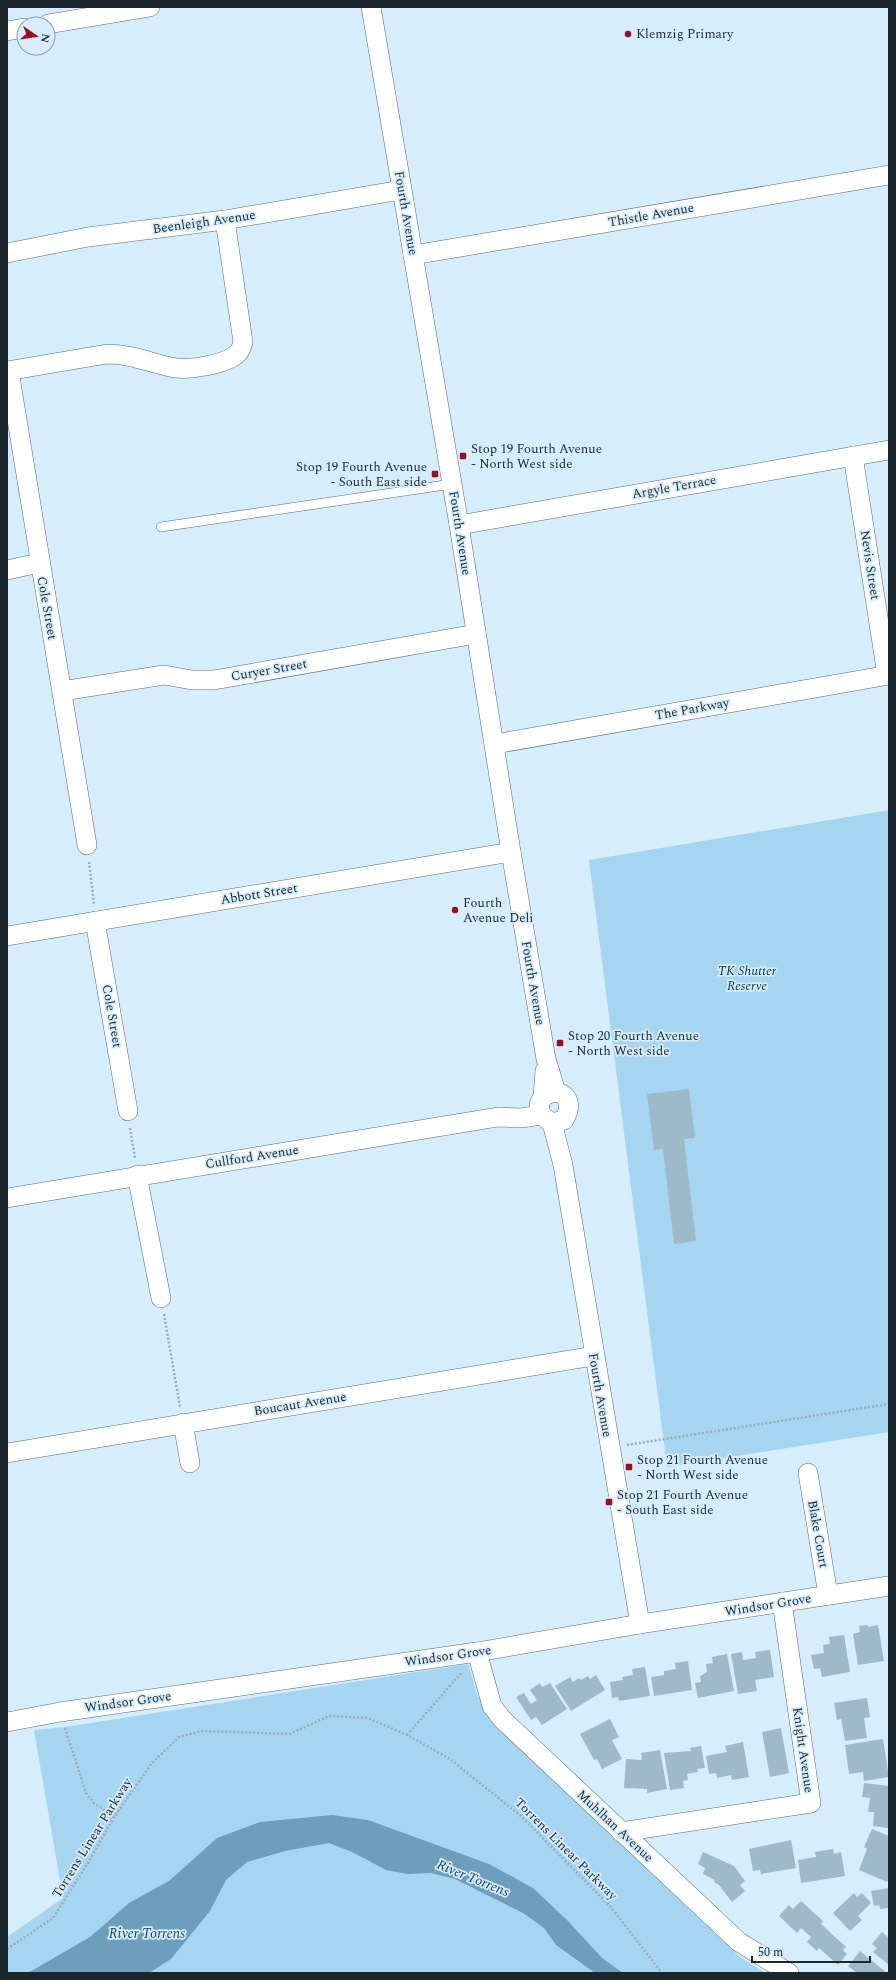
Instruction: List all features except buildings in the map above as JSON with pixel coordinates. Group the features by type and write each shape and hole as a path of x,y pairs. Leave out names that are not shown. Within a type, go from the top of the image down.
{"street":[{"name":"Fourth Avenue","path":"371,7 459,524 510,852 546,1059 549,1109 563,1165 640,1624"},
{"path":"56,23 143,8"},
{"name":"Thistle Avenue","path":"413,255 889,175"},
{"name":"Beenleigh Avenue","path":"7,253 88,237 226,220 401,190"},
{"path":"8,371 107,354 122,354 151,360 171,367 186,368 226,361 239,352 243,342 226,220"},
{"name":"Cole Street","path":"8,371 87,845"},
{"name":"Argyle Terrace","path":"459,524 889,450"},
{"name":"Nevis Street","path":"853,456 888,675"},
{"path":"7,570 39,563"},
{"name":"Curyer Street","path":"62,691 164,675 192,680 214,680 476,634"},
{"name":"The Parkway","path":"494,744 888,675"},
{"name":"Abbott Street","path":"7,936 510,852"},
{"name":"Cole Street","path":"95,921 128,1111"},
{"name":"Cullford Avenue","path":"7,1198 137,1175 498,1117 521,1118 549,1109"},
{"path":"137,1175 161,1298"},
{"name":"Boucaut Avenue","path":"7,1453 594,1356"},
{"path":"183,1423 190,1463"},
{"name":"Blake Court","path":"808,1473 828,1596"},
{"name":"Windsor Grove","path":"7,1722 60,1712 477,1652 640,1624 889,1586"},
{"name":"Knight Avenue","path":"621,1832 811,1803 782,1602"},
{"name":"Muhlhan Avenue","path":"477,1652 492,1706 502,1719 739,1942 789,1973"}],"lane":[{"path":"161,527 452,484"}],"path":[{"path":"87,845 95,921"},
{"path":"128,1111 137,1175"},
{"path":"161,1298 183,1423"},
{"path":"610,1448 889,1404"},
{"path":"407,1735 462,1672 477,1652"},
{"path":"60,1712 86,1793 94,1803 114,1816"},
{"name":"Torrens Linear Parkway","path":"7,1949 53,1918 88,1863 114,1816 152,1763 179,1737 203,1731 290,1734 329,1716 368,1718 407,1735 450,1759 522,1817 610,1906 662,1973"}],"green space":[{"name":"TK Shutter Reserve","path":"889,810 889,1432 667,1467 589,860"},
{"path":"468,1664 478,1697 490,1720 740,1957 766,1973 7,1973 7,1937 63,1898 34,1730 65,1727"}],"water":[{"name":"River Torrens","path":"332,1815 368,1820 489,1864 533,1888 568,1921 602,1958 623,1973 595,1973 556,1945 544,1928 523,1913 455,1879 431,1873 408,1874 386,1870 352,1852 329,1843 285,1851 247,1862 226,1880 210,1911 171,1959 149,1973 28,1973 90,1937 129,1903 169,1881 217,1838 260,1822"}],"place":[{"name":"Klemzig Primary","path":"628,34"},
{"name":"Stop 19 Fourth Avenue - North West side","path":"463,456"},
{"name":"Stop 19 Fourth Avenue - South East side","path":"435,474"},
{"name":"Fourth Avenue Deli","path":"455,910"},
{"name":"Stop 20 Fourth Avenue - North West side","path":"560,1043"},
{"name":"Stop 21 Fourth Avenue - North West side","path":"629,1467"},
{"name":"Stop 21 Fourth Avenue - South East side","path":"609,1502"}]}
